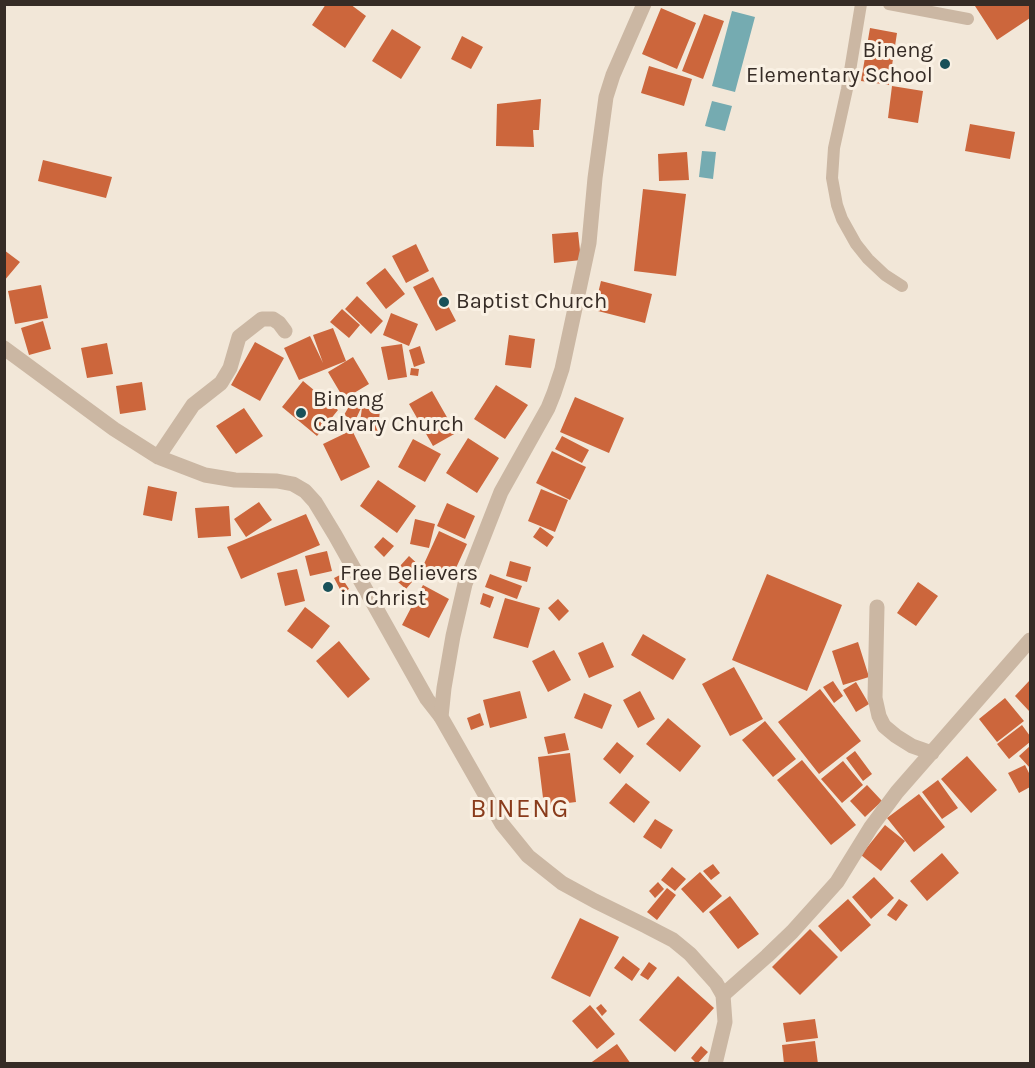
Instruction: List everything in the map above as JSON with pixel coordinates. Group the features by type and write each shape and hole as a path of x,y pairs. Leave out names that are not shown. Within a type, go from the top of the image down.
{"street":[{"path":"441,717 444,688 465,584 501,492 548,408 562,369 589,243 606,97 644,4"},
{"path":"158,457 193,405 221,383 230,368 239,337 262,319 268,318 279,322 285,331"},
{"path":"4,348 105,423 158,457 205,475 235,480 285,482 305,491 315,502 335,535 427,699 441,717 502,824 528,856 562,883 673,940 690,954 716,983 723,995 725,1022 715,1064"},
{"path":"877,607 874,698 879,716 884,726 896,736 912,746 932,753"},
{"path":"723,995 792,932 837,882 882,811 897,792 1030,640"}],"lane":[{"path":"861,4 848,89 834,148 832,167 834,190 842,219 856,244 877,267 902,286"},
{"path":"889,4 968,19"}],"water":[{"path":"732,11 755,17 735,92 712,86"},
{"path":"712,101 732,106 725,131 705,126"},
{"path":"702,151 716,152 713,179 699,177"}],"building":[{"path":"326,4 350,4 366,16 345,48 312,25"},
{"path":"978,4 1030,4 1030,18 997,40 975,6"},
{"path":"661,8 696,23 677,69 642,54"},
{"path":"704,14 724,21 703,79 682,71"},
{"path":"870,28 897,33 889,85 861,81"},
{"path":"392,29 421,47 401,79 372,61"},
{"path":"462,36 483,47 471,69 451,59"},
{"path":"649,66 692,79 684,106 641,93"},
{"path":"892,86 923,91 918,123 888,118"},
{"path":"541,99 539,130 533,130 534,147 496,146 497,104"},
{"path":"970,124 1015,132 1010,159 965,151"},
{"path":"687,152 689,180 659,181 658,154"},
{"path":"43,160 112,177 106,198 38,181"},
{"path":"643,189 686,194 676,276 634,271"},
{"path":"578,232 581,260 554,263 552,234"},
{"path":"416,244 429,271 406,283 392,256"},
{"path":"4,250 20,262 4,281"},
{"path":"385,268 405,294 386,309 366,283"},
{"path":"433,277 456,321 436,331 413,287"},
{"path":"601,281 652,294 645,323 594,310"},
{"path":"41,285 48,318 15,324 8,291"},
{"path":"357,296 383,321 371,334 345,309"},
{"path":"342,309 360,325 349,338 330,322"},
{"path":"391,313 418,324 409,346 383,335"},
{"path":"43,321 51,349 29,355 21,328"},
{"path":"333,328 346,361 299,380 284,348 310,336 323,363 313,335"},
{"path":"509,335 535,339 531,368 505,365"},
{"path":"255,342 284,358 260,401 231,385"},
{"path":"107,343 113,374 87,378 81,348"},
{"path":"402,344 407,377 388,380 381,347"},
{"path":"420,346 425,363 414,367 409,350"},
{"path":"353,357 369,384 344,399 328,372"},
{"path":"411,368 419,369 418,376 410,375"},
{"path":"303,381 338,410 317,436 282,407"},
{"path":"142,382 146,410 120,414 116,386"},
{"path":"496,385 528,405 505,439 474,419"},
{"path":"432,391 456,433 433,446 409,404"},
{"path":"575,397 624,418 609,453 560,432"},
{"path":"351,403 361,408 355,421 344,415"},
{"path":"244,408 263,436 236,454 216,426"},
{"path":"362,408 380,410 378,431 359,429"},
{"path":"352,430 370,467 341,481 323,444"},
{"path":"562,436 589,450 582,463 555,449"},
{"path":"468,438 499,458 477,493 446,473"},
{"path":"413,439 441,454 425,482 398,467"},
{"path":"552,451 586,467 570,500 536,483"},
{"path":"378,480 416,506 397,533 360,506"},
{"path":"148,486 177,492 172,521 143,515"},
{"path":"541,489 568,500 555,532 528,521"},
{"path":"259,502 272,520 246,537 234,519"},
{"path":"447,503 475,516 465,539 437,526"},
{"path":"229,506 231,536 198,538 195,508"},
{"path":"306,514 320,545 241,579 227,547"},
{"path":"415,519 435,524 429,548 410,544"},
{"path":"540,527 554,537 547,547 533,537"},
{"path":"439,531 467,544 451,579 423,566"},
{"path":"383,537 394,546 384,557 374,547"},
{"path":"327,551 332,571 310,576 305,556"},
{"path":"409,556 423,569 406,589 391,576"},
{"path":"510,561 531,567 527,582 506,576"},
{"path":"297,569 305,601 285,606 277,573"},
{"path":"490,574 522,586 517,599 485,587"},
{"path":"767,574 842,605 807,691 732,660"},
{"path":"340,575 349,589 342,593 334,578"},
{"path":"918,582 938,596 916,626 897,613"},
{"path":"423,585 449,599 429,638 402,625"},
{"path":"483,593 494,597 490,608 480,604"},
{"path":"505,598 540,608 528,648 493,638"},
{"path":"558,599 569,611 559,621 548,608"},
{"path":"305,607 330,626 312,649 287,631"},
{"path":"643,634 686,659 673,680 631,655"},
{"path":"339,641 370,679 348,698 316,661"},
{"path":"603,642 614,667 589,678 578,653"},
{"path":"858,642 869,677 843,685 832,651"},
{"path":"554,650 571,680 548,692 532,661"},
{"path":"734,667 763,719 730,736 702,684"},
{"path":"1030,680 1030,712 1015,696"},
{"path":"833,681 843,696 834,703 823,687"},
{"path":"856,682 869,704 856,712 843,690"},
{"path":"820,689 861,741 819,774 778,722"},
{"path":"520,691 527,718 490,728 483,700"},
{"path":"640,691 655,719 638,728 623,700"},
{"path":"584,693 612,705 602,729 574,718"},
{"path":"1005,698 1024,721 997,742 979,719"},
{"path":"480,713 484,725 471,730 467,718"},
{"path":"668,718 701,746 680,772 646,744"},
{"path":"765,721 796,759 773,777 742,740"},
{"path":"1022,725 1030,736 1030,742 1009,759 997,744"},
{"path":"565,733 569,750 548,754 544,737"},
{"path":"617,742 634,756 620,774 603,759"},
{"path":"1030,746 1030,768 1019,756"},
{"path":"855,751 872,774 863,781 846,758"},
{"path":"570,753 576,802 544,806 538,757"},
{"path":"967,756 997,790 971,813 941,779"},
{"path":"802,760 856,825 831,845 777,780"},
{"path":"843,761 863,785 842,803 821,779"},
{"path":"1025,765 1030,775 1030,787 1019,793 1008,773"},
{"path":"938,780 958,808 942,819 922,792"},
{"path":"626,783 650,802 634,823 609,803"},
{"path":"867,785 882,801 865,817 850,801"},
{"path":"919,794 945,827 914,852 887,818"},
{"path":"655,819 673,830 661,849 643,837"},
{"path":"885,825 905,841 881,871 861,855"},
{"path":"942,853 959,873 927,901 910,881"},
{"path":"713,864 720,873 711,880 703,871"},
{"path":"672,867 686,879 675,891 661,880"},
{"path":"700,872 722,896 703,913 681,889"},
{"path":"874,877 894,898 871,919 852,897"},
{"path":"658,882 664,889 655,898 649,891"},
{"path":"667,888 676,895 657,920 647,912"},
{"path":"730,896 759,934 738,949 709,912"},
{"path":"848,899 871,925 841,952 818,926"},
{"path":"899,899 908,905 896,921 887,915"},
{"path":"580,918 619,937 590,997 551,978"},
{"path":"810,929 838,957 800,995 772,967"},
{"path":"623,956 640,969 632,981 614,968"},
{"path":"649,962 657,968 648,980 640,975"},
{"path":"678,976 714,1008 675,1052 639,1020"},
{"path":"601,1004 607,1011 602,1016 596,1008"},
{"path":"590,1005 615,1034 597,1049 572,1021"},
{"path":"815,1019 818,1038 786,1042 783,1023"},
{"path":"815,1041 818,1064 784,1064 782,1045"},
{"path":"617,1044 631,1064 589,1064"},
{"path":"701,1046 708,1052 697,1064 691,1058"}],"place":[{"name":"Bineng Elementary School","path":"945,64"},
{"name":"Baptist Church","path":"444,302"},
{"name":"Bineng Calvary Church","path":"301,413"},
{"name":"Free Believers in Christ","path":"328,587"}],"district":[{"name":"BINENG","path":"520,810"}]}
